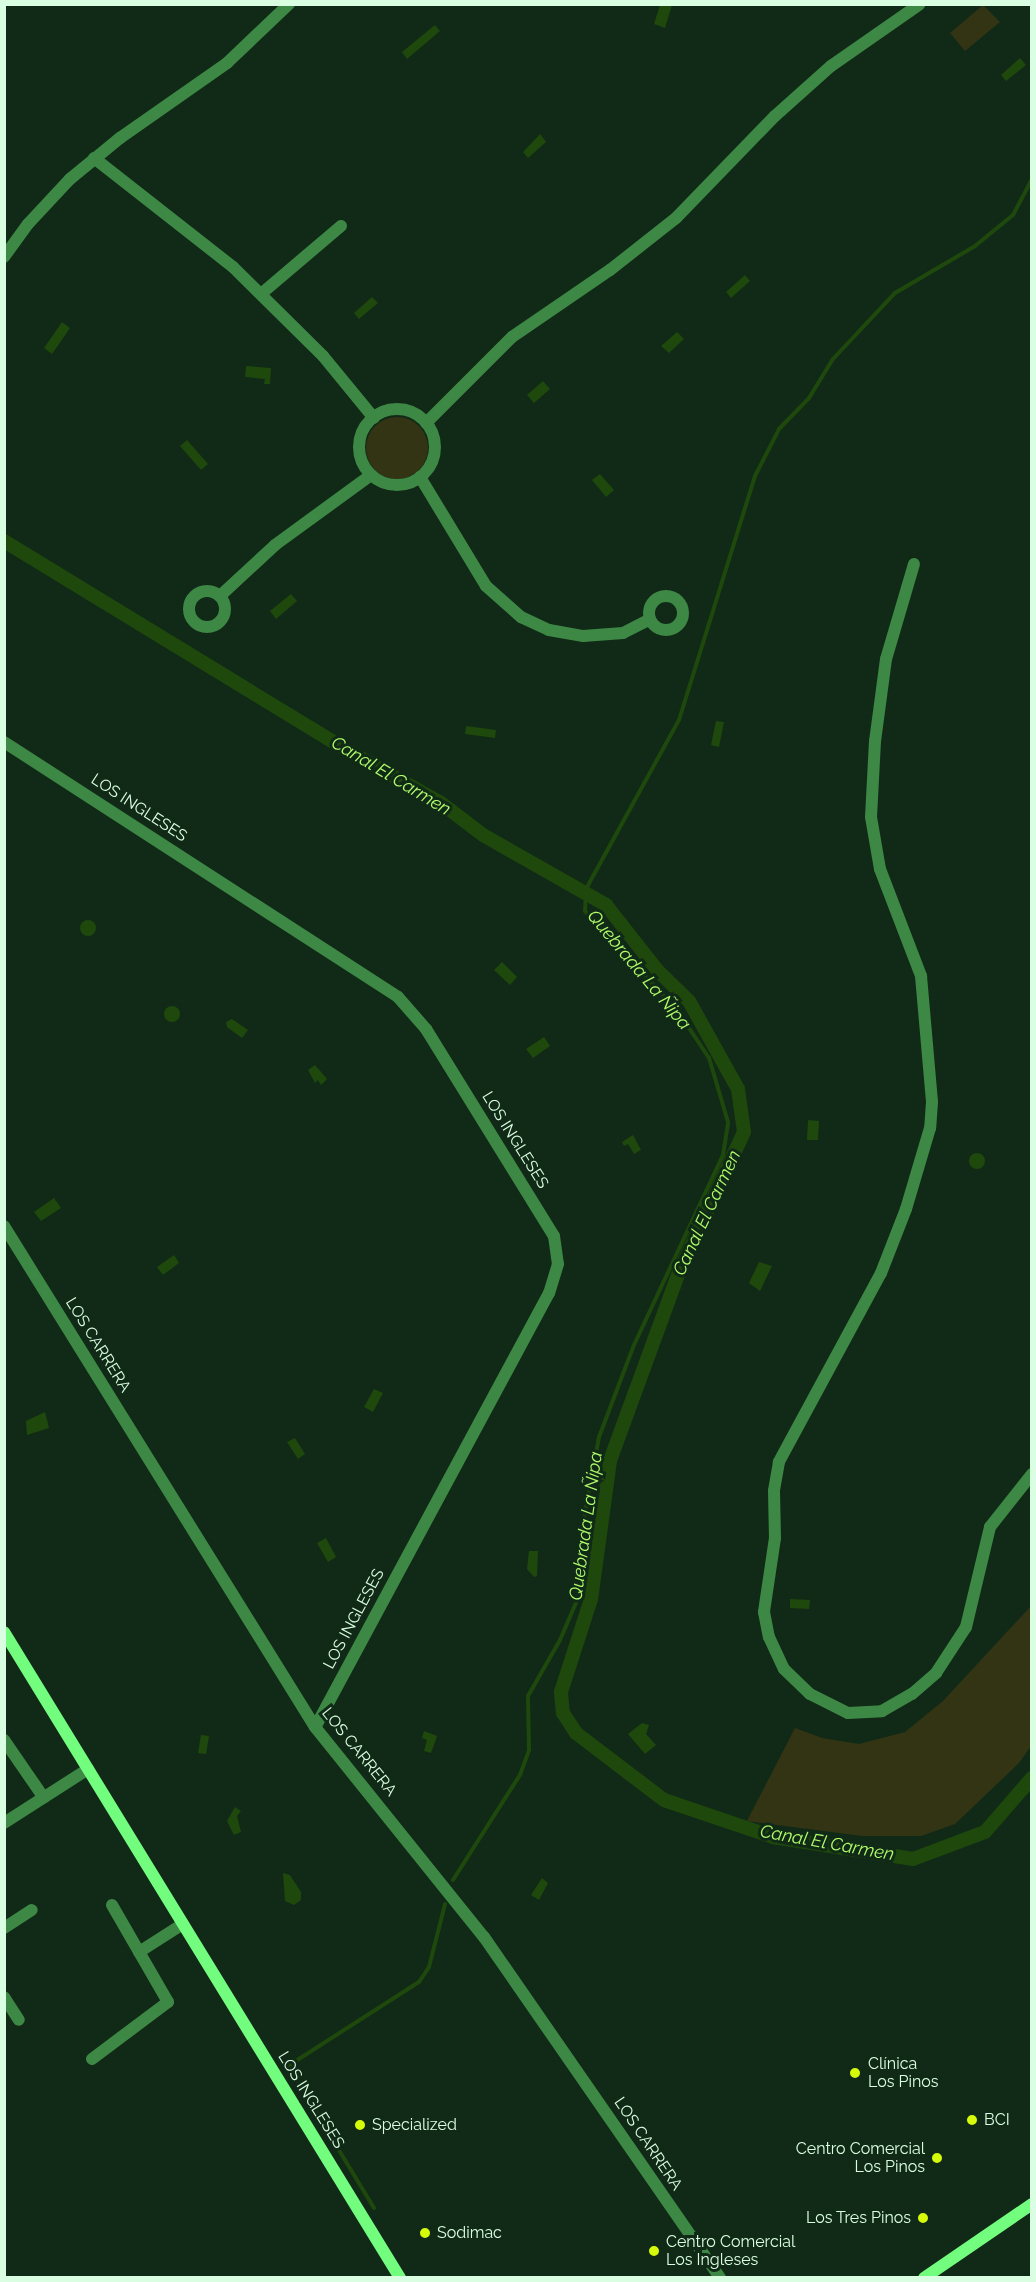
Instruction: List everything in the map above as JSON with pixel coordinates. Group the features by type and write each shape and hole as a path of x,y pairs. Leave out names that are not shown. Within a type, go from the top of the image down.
{"street":[{"path":"4,257 40,210 94,158 227,63 289,4"},
{"path":"426,423 512,337 610,270 675,218 775,116 831,66 920,4"},
{"path":"94,158 179,222 261,294 323,356 374,418"},
{"path":"261,294 341,226"},
{"path":"397,410 413,413 426,423 434,439 434,456 420,477 395,485 371,475 359,450 363,432 374,418 397,410"},
{"path":"220,596 275,545 371,475"},
{"path":"420,477 486,586 521,617 549,630 583,636 622,633 650,619"},
{"path":"914,564 883,680 871,817 880,869 921,976 930,1128 906,1209 881,1273 779,1462 774,1491 776,1538 764,1612 769,1637 784,1669 810,1694 848,1713 882,1711 912,1694 936,1672 966,1628 990,1527 1032,1474"},
{"name":"LOS INGLESES","path":"4,742 398,997 426,1029 554,1236 558,1264 549,1293 315,1727"},
{"name":"LOS CARRERA","path":"4,1226 315,1727 484,1937 720,2277"},
{"name":"LOS INGLESES","path":"4,1632 400,2277"},
{"path":"4,1740 44,1798"},
{"path":"4,1823 88,1769"},
{"path":"92,2059 168,2002 112,1905"},
{"path":"4,1928 32,1911"},
{"path":"139,1952 183,1924"},
{"path":"4,1997 19,2020"},
{"path":"924,2277 1032,2204"}],"shaded area":[{"path":"660,5 672,5 665,28 654,24"},
{"path":"983,5 1000,22 965,51 950,33"},
{"path":"435,25 440,31 407,59 402,52"},
{"path":"1020,58 1026,65 1006,81 1001,75"},
{"path":"540,134 546,142 528,158 523,152"},
{"path":"745,275 750,281 731,298 726,292"},
{"path":"372,297 378,303 359,319 354,313"},
{"path":"62,322 70,328 52,354 44,348"},
{"path":"677,332 684,339 669,353 661,346"},
{"path":"246,366 271,368 270,384 264,384 265,379 245,377"},
{"path":"543,381 550,389 534,403 527,395"},
{"path":"397,417 409,419 419,426 426,436 428,448 426,460 419,470 409,477 397,479 385,477 375,470 368,460 366,448 368,436 375,426 385,419"},
{"path":"187,440 208,464 201,470 180,446"},
{"path":"600,474 614,490 606,497 592,480"},
{"path":"291,594 297,601 276,619 270,611"},
{"path":"716,721 724,722 719,747 711,745"},
{"path":"466,726 496,730 495,738 465,734"},
{"path":"88,920 94,922 96,928 94,934 88,936 82,934 80,928 82,922"},
{"path":"502,962 517,977 510,985 494,970"},
{"path":"172,1006 180,1014 172,1022 164,1014"},
{"path":"232,1019 248,1030 242,1038 227,1027 226,1022"},
{"path":"544,1037 550,1046 533,1058 526,1049"},
{"path":"315,1065 327,1079 321,1085 318,1080 315,1083 308,1070"},
{"path":"808,1120 819,1121 818,1140 807,1140"},
{"path":"633,1135 641,1150 634,1154 628,1144 624,1146 622,1142"},
{"path":"977,1153 983,1155 985,1161 983,1167 977,1169 971,1167 969,1161 971,1155"},
{"path":"54,1198 61,1208 41,1221 34,1212"},
{"path":"174,1255 179,1263 163,1275 157,1267"},
{"path":"759,1262 772,1266 760,1291 749,1283"},
{"path":"374,1389 383,1393 373,1412 364,1407"},
{"path":"45,1412 49,1428 27,1435 26,1421"},
{"path":"295,1438 305,1454 298,1459 287,1442"},
{"path":"326,1538 336,1557 328,1562 317,1543"},
{"path":"529,1551 538,1551 537,1576 534,1577 527,1569"},
{"path":"790,1599 810,1600 809,1609 790,1608"},
{"path":"1031,1606 1031,1746 1019,1763 955,1824 921,1836 862,1836 747,1821 795,1728 822,1738 859,1744 905,1732 943,1701"},
{"path":"642,1723 649,1725 646,1734 656,1745 645,1754 628,1734"},
{"path":"424,1731 437,1736 431,1753 424,1751 427,1740 422,1738"},
{"path":"201,1735 209,1736 206,1754 198,1753"},
{"path":"235,1807 241,1811 237,1816 241,1832 234,1835 227,1821"},
{"path":"283,1873 290,1875 301,1892 301,1900 294,1905 285,1901"},
{"path":"542,1878 548,1883 539,1900 531,1895"}],"waterway":[{"name":"Quebrada La Ñipa","path":"453,1880 520,1775 529,1750 528,1696 560,1640 578,1598 581,1535 599,1437 634,1345 723,1155 728,1122 709,1058 677,1010 585,911 586,889 679,720 755,476 779,429 809,398 833,359 895,293 975,246 1013,215 1032,179"},
{"name":"Canal El Carmen","path":"4,541 343,748 441,803 483,835 606,905 658,971 689,1001 738,1089 744,1132 679,1272 610,1461 591,1599 561,1692 563,1713 576,1733 664,1800 773,1837 913,1859 985,1832 1032,1778"},
{"name":"Quebrada La Ñipa","path":"374,2208 288,2066 419,1982 429,1967 445,1904"}],"place":[{"name":"Clínica Los Pinos","path":"855,2073"},
{"name":"BCI","path":"972,2120"},
{"name":"Specialized","path":"360,2125"},
{"name":"Centro Comercial Los Pinos","path":"937,2158"},
{"name":"Los Tres Pinos","path":"923,2218"},
{"name":"Sodimac","path":"425,2233"},
{"name":"Centro Comercial Los Ingleses","path":"654,2251"}]}
